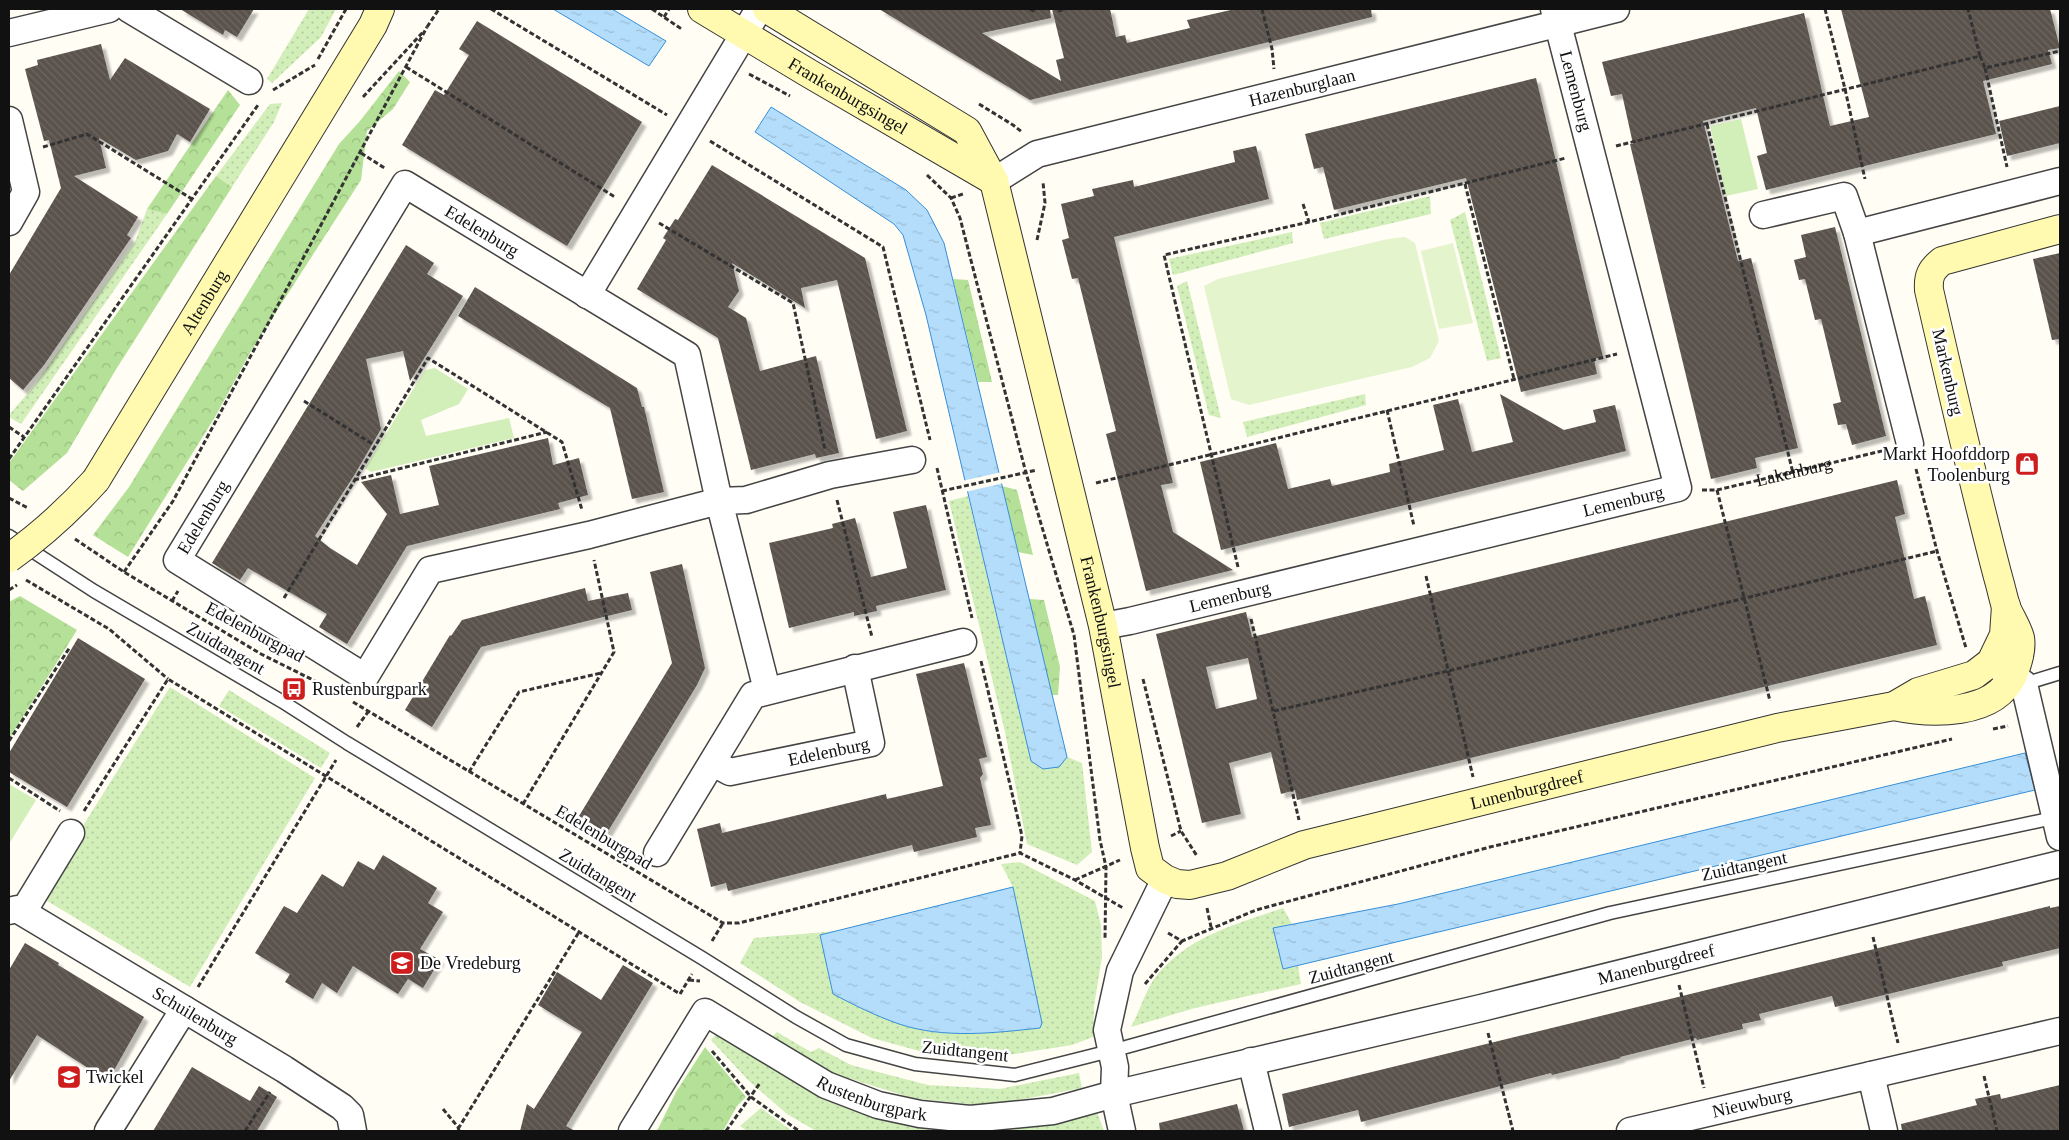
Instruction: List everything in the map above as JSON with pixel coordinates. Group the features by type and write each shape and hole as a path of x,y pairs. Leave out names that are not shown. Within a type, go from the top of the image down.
{"street":[{"path":"9,33 110,9"},
{"path":"129,9 257,88"},
{"name":"Frankenburgsingel","path":"702,9 994,181"},
{"path":"588,295 759,9"},
{"name":"Frankenburgsingel","path":"767,9 967,131 994,181 1103,626 1145,848 1150,868 1165,879"},
{"name":"Hazenburglaan","path":"994,181 1037,154 1276,94 1556,16 1616,9"},
{"name":"Altenburg","path":"9,558 68,512 96,480 380,14"},
{"name":"Lemenburg","path":"1103,626 1678,488 1556,16"},
{"path":"9,120 26,192 9,222"},
{"path":"1857,233 2060,181"},
{"name":"Edelenburg","path":"767,690 718,501 687,355 405,184 177,560 365,677 430,570 589,535 718,501 746,500 830,475 926,456"},
{"path":"1763,215 1844,196 1857,233 1910,444"},
{"name":"Markenburg","path":"2000,674 2006,606 1929,290 1929,279 1933,269 1942,261 2060,229"},
{"path":"657,853 753,694 866,665 972,641"},
{"name":"Edelenburg","path":"713,763 730,772 871,743 866,665"},
{"path":"2000,674 2032,721 2059,823"},
{"name":"Lunenburgdreef","path":"1165,879 1177,884 1196,884 1228,876 1304,845 1777,728 1894,706 1918,692 2000,674 2000,692 1985,703 1954,709 1918,711 1894,706"},
{"name":"Schuilenburg","path":"74,828 16,911 284,1069 346,1110 350,1115 354,1131"},
{"name":"Manenburgdreef","path":"1251,1062 1482,1008 2060,864"},
{"path":"1122,1131 1114,1094 1115,1067 1107,1030 1120,970 1146,921 1165,879"},
{"path":"108,1131 184,1009"},
{"name":"Rustenburgpark","path":"632,1131 705,1012 826,1085 878,1105 920,1114 970,1118 1053,1111 1114,1094 1251,1062"},
{"name":"Nieuwburg","path":"1632,1131 2060,1032"},
{"path":"1251,1062 1268,1131"},
{"path":"1871,1075 1884,1131"}],"lane":[{"name":"Zuidtangent","path":"9,536 94,591 284,702 347,743 796,1017 846,1045 915,1064 1015,1075 1111,1051 1610,913 2059,823"},
{"name":"Lunenburgdreef","path":"2000,674 2060,673"}],"path":[{"path":"9,459 192,199 257,88 315,65 346,9"},
{"path":"439,9 427,27 406,68 792,303 830,475 866,665"},
{"path":"491,9 883,247 926,456 942,490 972,641 1022,836 1020,853 1075,880 1182,941 1256,910 1490,847 1957,738"},
{"path":"652,9 664,17 669,9"},
{"path":"1030,9 1035,12"},
{"path":"1058,11 1066,9"},
{"path":"1262,9 1272,49 1276,94"},
{"path":"1825,9 1865,181"},
{"path":"1968,9 1985,68 2013,193"},
{"path":"362,98 427,27"},
{"path":"1985,68 2060,51"},
{"path":"1304,845 1274,711 1164,256 1465,184 1980,56"},
{"name":"Edelenburgpad","path":"320,683 261,654 124,572 172,501 406,68"},
{"path":"1707,124 1793,473"},
{"path":"17,155 88,134 192,199"},
{"path":"924,172 952,198 960,218 1026,473 1074,635 1099,831 1106,867 1105,943 1120,970"},
{"path":"1465,184 1514,379"},
{"path":"1303,204 1309,222"},
{"path":"1096,483 1642,348"},
{"path":"282,388 374,445"},
{"path":"1387,410 1479,802"},
{"path":"9,427 24,438"},
{"path":"354,480 547,432"},
{"path":"1910,444 1937,552 2000,674"},
{"name":"Lakenburg","path":"1678,488 1717,490 1910,444"},
{"path":"942,490 1014,476"},
{"path":"1717,490 1777,728"},
{"path":"1274,711 1448,671 1937,552"},
{"path":"25,579 109,629 168,680 680,994"},
{"path":"9,741 70,647"},
{"path":"469,772 518,692 601,673"},
{"path":"9,778 74,828 168,680"},
{"name":"Edelenburgpad","path":"346,698 723,923 739,923 1020,853"},
{"path":"1985,703 1995,729"},
{"path":"184,1009 361,720 368,712"},
{"path":"353,720 361,720"},
{"path":"1986,731 2032,721"},
{"path":"1867,912 1903,1068"},
{"path":"443,1109 458,1130 579,932"},
{"path":"1673,960 1710,1112"},
{"path":"1482,1008 1513,1131"},
{"path":"694,1031 751,1097 799,1131"},
{"path":"1977,1052 1997,1131"},
{"path":"245,1131 284,1069"},
{"path":"726,1131 760,1083"}],"green space":[{"path":"309,9 336,9 321,37 272,83 267,79"},
{"path":"399,71 410,82 393,109 367,131 361,180 251,351 215,417 128,557 93,535 129,487 339,144 360,121"},
{"path":"228,90 240,105 167,214 147,209"},
{"path":"282,103 274,122 232,187 216,176 270,104"},
{"path":"1741,119 1758,189 1726,196 1710,126"},
{"path":"216,176 232,187 115,371 67,453 23,491 9,480 9,463"},
{"path":"1430,196 1431,214 1324,239 1320,223"},
{"path":"147,209 167,214 21,424 9,417 34,386 135,242"},
{"path":"1465,212 1501,358 1487,361 1450,220"},
{"path":"1292,232 1293,243 1173,275 1169,259"},
{"path":"1405,237 1415,243 1439,341 1430,358 1412,367 1249,405 1231,399 1204,286 1218,279 1388,239"},
{"path":"1453,243 1473,323 1439,329 1421,251"},
{"path":"953,279 968,280 992,382 978,382"},
{"path":"1187,281 1221,418 1209,415 1177,286"},
{"path":"435,368 468,389 459,404 421,420 426,436 509,418 514,438 371,472 365,468 425,370"},
{"path":"1365,394 1366,405 1247,437 1243,422"},
{"path":"1002,486 1017,490 1033,555 1018,552"},
{"path":"968,496 1031,761 1059,767 1067,757 1082,763 1092,852 1077,865 1027,844 1005,732 949,501"},
{"path":"20,596 77,630 9,739 9,602"},
{"path":"1029,599 1044,600 1060,667 1058,695 1052,695"},
{"path":"170,687 315,778 190,987 39,896"},
{"path":"229,690 330,753 321,768 219,706"},
{"path":"9,784 36,800 9,844"},
{"path":"1020,862 1095,901 1101,925 1102,957 1094,1006 1093,1037 1072,1045 1008,1055 934,1055 872,1038 800,1002 740,963 754,938 838,931 820,936 833,994 861,1008 900,1024 1042,1023 1013,887 1001,864"},
{"path":"1283,908 1292,924 1273,928 1283,969 1298,966 1301,984 1195,1008 1131,1027 1154,979 1181,952 1196,942 1230,926"},
{"path":"777,1032 811,1052 819,1048 851,1065 928,1085 1000,1089 1079,1073 1082,1088 987,1106 912,1098 835,1074 770,1039"},
{"path":"716,1034 967,1131 816,1131 787,1114 748,1080 711,1040"},
{"path":"705,1047 746,1097 737,1106 723,1131 657,1131 676,1092"},
{"path":"761,1108 792,1131 747,1131 740,1126"},
{"path":"1097,1112 1104,1131 988,1131"}],"water":[{"path":"553,9 612,9 666,41 649,66"},
{"path":"771,107 906,190 927,210 944,243 1067,757 1059,767 1043,769 1031,761 926,315 903,235 894,224 755,132"},
{"path":"2025,753 2035,790 1283,969 1273,928 1398,904"},
{"path":"1013,887 1042,1023 1040,1028 969,1034 934,1032 890,1021 833,994 820,935"}],"pier":[{"path":"1002,472 1004,483 965,492 962,481"}],"building":[{"path":"180,9 254,9 237,37 225,30 223,35"},
{"path":"879,9 1050,9 1051,18 982,33 1061,81 1056,60 1064,58 1052,9 1110,9 1116,37 1125,35 1127,43 1190,28 1187,20 1235,9 1371,9 1372,17 1030,100"},
{"path":"1841,9 2050,9 2060,48 2048,50 2052,64 1983,81 1996,134 1766,190 1757,156 1767,153 1756,108 1703,121 1738,261 1751,258 1798,448 1755,458 1757,468 1711,479 1630,144 1633,144 1622,94 1611,96 1602,62 1804,13 1830,126 1869,117"},
{"path":"477,21 642,122 567,246 402,145 435,90 444,95 469,55 459,49"},
{"path":"101,44 110,80 125,58 210,109 190,142 177,134 168,151 136,160 99,138 106,168 74,176 138,217 127,235 131,238 44,365 23,390 9,378 9,275 61,188 49,140 44,141 25,69 38,65 37,60"},
{"path":"1536,78 1603,357 1594,359 1597,374 1521,392 1466,178 1334,210 1323,167 1314,169 1305,134"},
{"path":"2060,106 2060,143 2007,156 1999,121"},
{"path":"1256,146 1269,199 1114,237 1173,483 1161,485 1173,532 1233,570 1146,591 1106,434 1116,431 1078,278 1072,279 1062,240 1069,238 1061,204 1094,196 1092,189 1133,180 1134,187 1235,162 1233,151"},
{"path":"712,165 865,258 907,431 876,439 837,280 801,288 805,308 732,263 739,291 728,307 746,318 760,371 816,356 839,453 816,458 815,454 751,470 718,338 637,289 666,240 663,238 675,219 678,220"},
{"path":"1835,227 1886,436 1852,445 1846,424 1838,425 1833,404 1841,402 1821,319 1815,320 1805,279 1799,280 1794,260 1806,257 1801,235"},
{"path":"406,245 434,263 427,274 463,296 410,381 403,351 366,359 381,429 315,536 357,565 387,514 361,482 391,475 400,514 439,505 429,466 548,438 553,465 579,458 588,495 558,503 560,509 407,546 347,644 319,627 327,614 248,568 240,580 212,563"},
{"path":"2060,253 2060,339 2052,340 2033,259"},
{"path":"475,287 637,388 642,407 644,407 664,492 632,499 610,408 458,316"},
{"path":"1500,394 1564,430 1596,422 1593,410 1615,405 1626,451 1221,550 1200,462 1276,443 1288,489 1330,479 1332,486 1390,472 1389,464 1444,450 1433,405 1458,399 1472,452 1513,442"},
{"path":"1897,480 1905,514 1895,517 1914,599 1925,596 1937,645 1297,800 1295,790 1281,794 1271,752 1229,763 1241,814 1202,823 1156,634 1246,612 1252,637","holes":["1248,658 1257,699 1216,709 1206,667"]},
{"path":"926,505 946,590 876,606 877,611 854,616 854,612 789,628 769,543 833,528 832,524 855,518 871,577 907,568 893,512"},
{"path":"682,564 705,668 697,685 607,833 579,816 672,663 650,572"},
{"path":"585,588 588,601 628,593 632,610 481,647 432,727 405,710 450,635 462,620"},
{"path":"78,638 145,679 67,807 9,772 9,753"},
{"path":"964,663 987,757 979,759 983,774 980,778 991,825 975,828 977,837 914,852 912,845 728,891 726,883 711,887 697,829 720,823 722,833 886,794 887,799 943,786 916,674"},
{"path":"383,855 437,888 428,903 443,912 420,949 440,960 423,988 408,979 398,994 353,966 337,993 322,983 313,999 285,982 290,974 255,953 284,906 297,913 322,874 343,887 358,861 374,870"},
{"path":"2050,906 2050,908 2060,906 2060,948 2002,962 2003,966 1835,1007 1832,996 1759,1014 1761,1020 1742,1024 1743,1029 1697,1040 1696,1038 1552,1075 1551,1073 1361,1122 1358,1110 1289,1127 1282,1094"},
{"path":"25,943 144,1017 108,1081 37,1035 9,1081 9,970"},
{"path":"623,965 653,983 566,1126 575,1131 520,1131 527,1104 534,1109 582,1032 538,1005 557,972 601,1000"},
{"path":"192,1067 250,1101 259,1086 277,1097 257,1131 153,1131"},
{"path":"2060,1085 2060,1131 1902,1131 1901,1124 1977,1105 1975,1099 2000,1094 2001,1099"},
{"path":"1237,1104 1244,1131 1160,1131 1159,1123"}],"place":[{"name":"Markt Hoofddorp Toolenburg","path":"2027,464"},
{"name":"Rustenburgpark","path":"294,689"},
{"name":"De Vredeburg","path":"402,963"},
{"name":"Twickel","path":"69,1077"}]}
